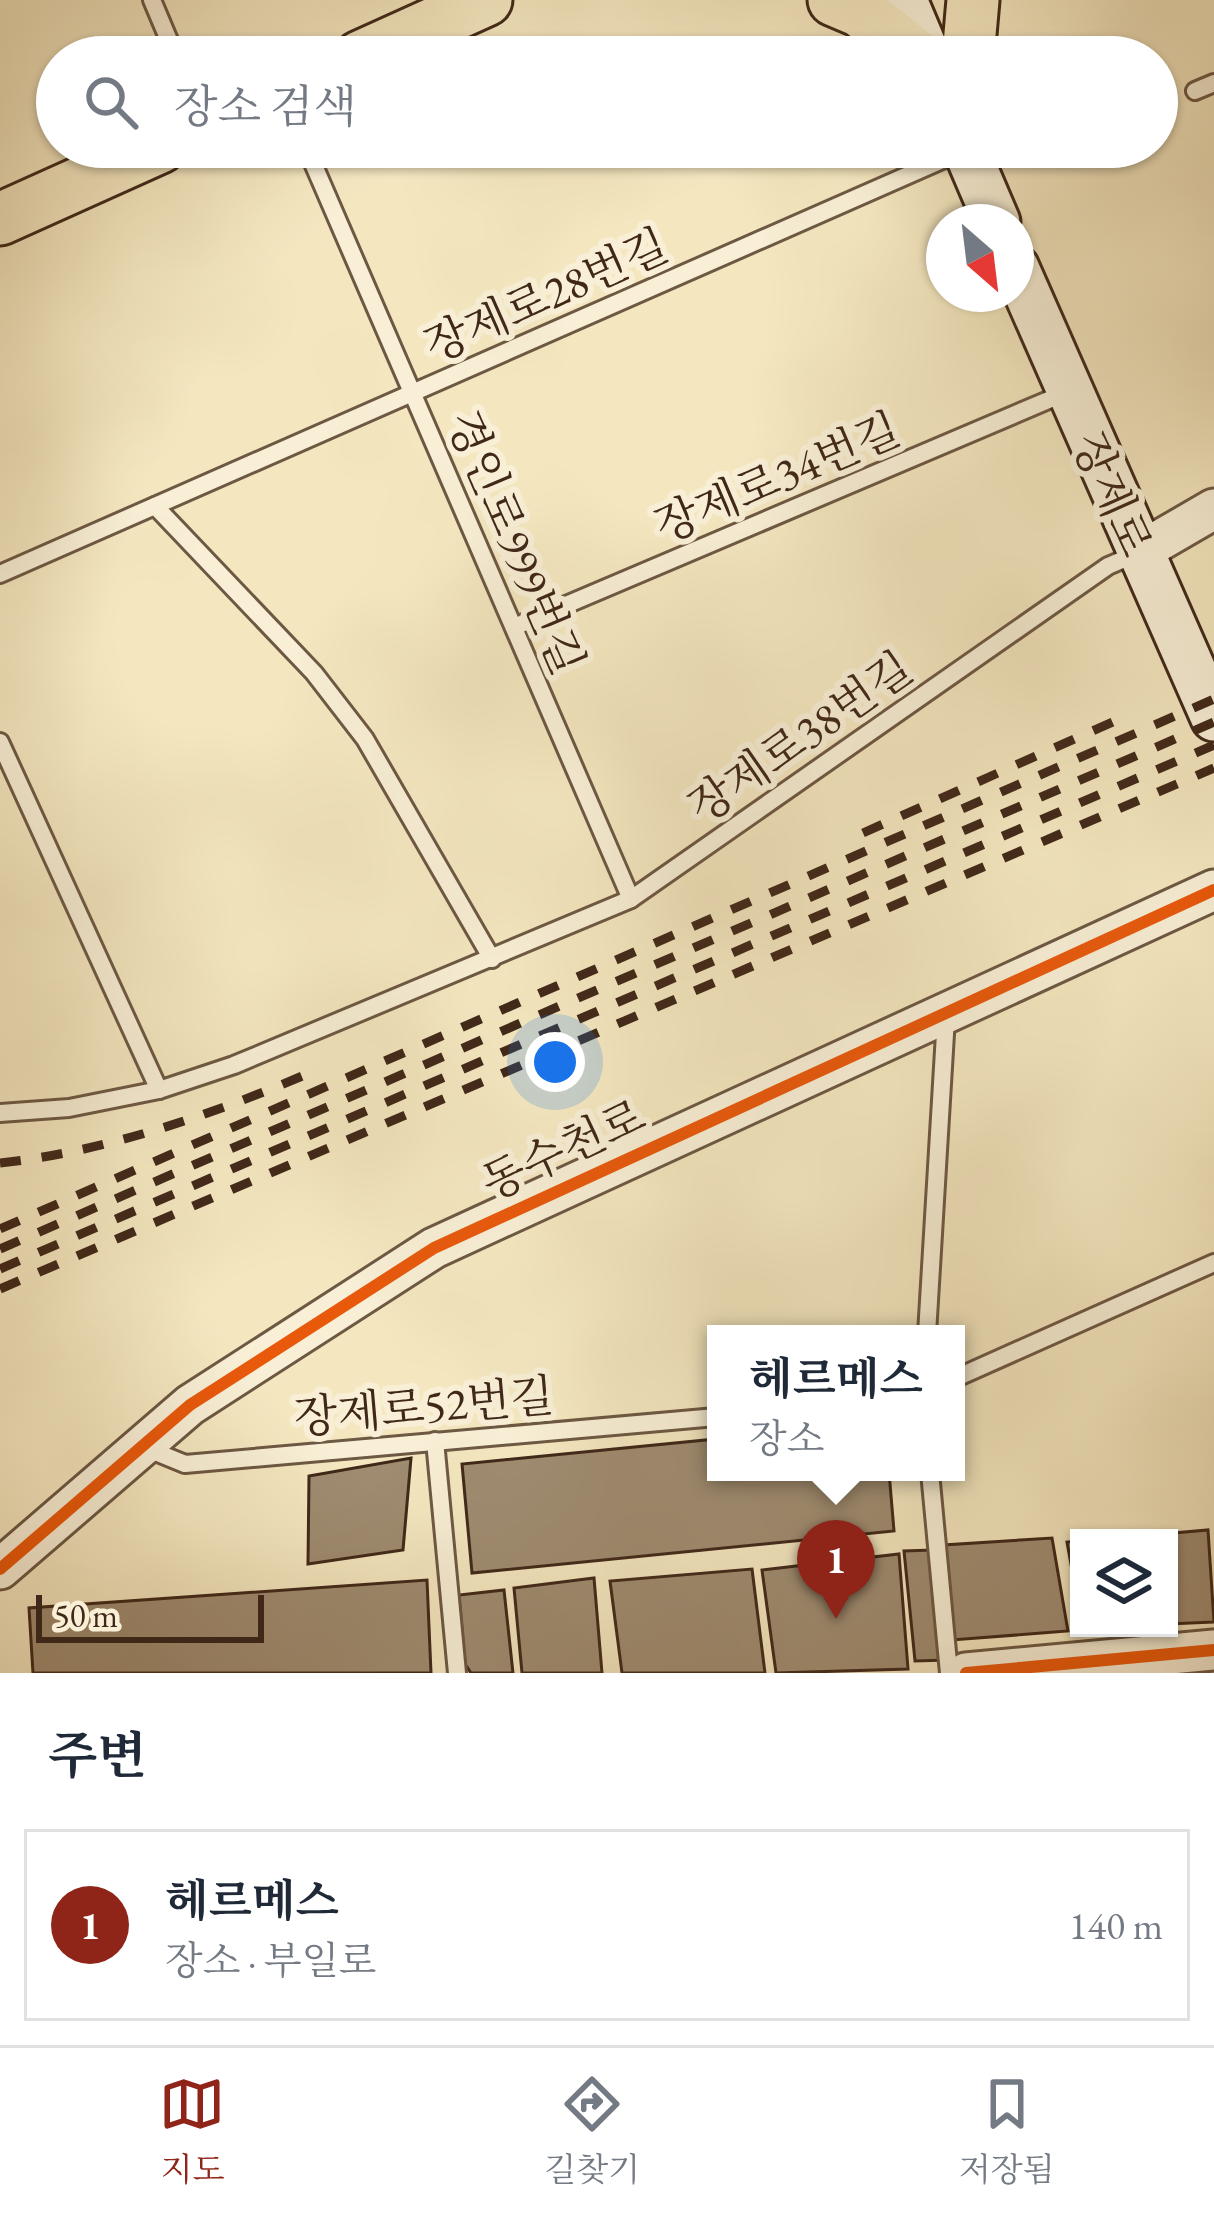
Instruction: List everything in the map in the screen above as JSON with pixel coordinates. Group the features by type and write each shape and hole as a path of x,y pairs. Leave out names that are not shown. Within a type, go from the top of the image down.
{"main road":[{"path":"406,36 486,0"},
{"path":"834,0 860,11 892,36"},
{"path":"904,0 919,36"},
{"path":"970,36 973,0"},
{"path":"0,219 113,168"},
{"path":"974,168 989,204"},
{"name":"장제로","path":"1034,311 1214,718"}],"street":[{"path":"1138,553 1214,509"},
{"name":"동수천로","path":"0,1569 190,1405 434,1247 1214,890"},
{"path":"966,1673 1214,1650"}],"lane":[{"path":"152,0 167,36"},
{"path":"1195,92 1214,83"},
{"name":"경인로999번길","path":"315,168 632,899"},
{"name":"장제로28번길","path":"0,574 921,168"},
{"name":"장제로34번길","path":"514,627 1068,392"},
{"path":"154,506 314,674 365,739 491,959"},
{"name":"장제로38번길","path":"0,1113 69,1108 159,1090 234,1065 632,899 1108,566 1138,553"},
{"path":"0,742 159,1090"},
{"path":"928,1325 946,1012"},
{"path":"965,1374 1214,1263"},
{"name":"장제로52번길","path":"141,1446 185,1464 707,1418"},
{"path":"435,1442 457,1673"},
{"path":"931,1481 949,1673"}],"building":[{"path":"707,1440 707,1481 890,1481 894,1531 472,1573 462,1464"},
{"path":"411,1458 403,1550 308,1564 309,1476"},
{"path":"1208,1530 1214,1622 1178,1624 1178,1533"},
{"path":"1052,1538 1068,1631 952,1640 944,1545"},
{"path":"933,1550 948,1660 915,1661 904,1551"},
{"path":"899,1554 908,1669 776,1673 762,1570"},
{"path":"752,1569 765,1673 622,1673 610,1581"},
{"path":"594,1578 602,1673 522,1673 514,1588"},
{"path":"427,1580 431,1673 33,1673 29,1608"},
{"path":"504,1590 513,1673 471,1673 465,1664 459,1595"}],"railway":[{"path":"0,1229 1214,699"},
{"path":"863,833 1126,716"},
{"path":"0,1249 1214,722"},
{"path":"0,1269 1214,745"},
{"path":"0,1289 1214,768"},
{"path":"0,1163 156,1130 307,1074"}],"cycle path":[{"path":"0,1569 190,1405 434,1248 1214,890"},
{"path":"966,1673 1214,1650"}],"place":[{"name":"헤르메스","path":"836,1619"}]}
